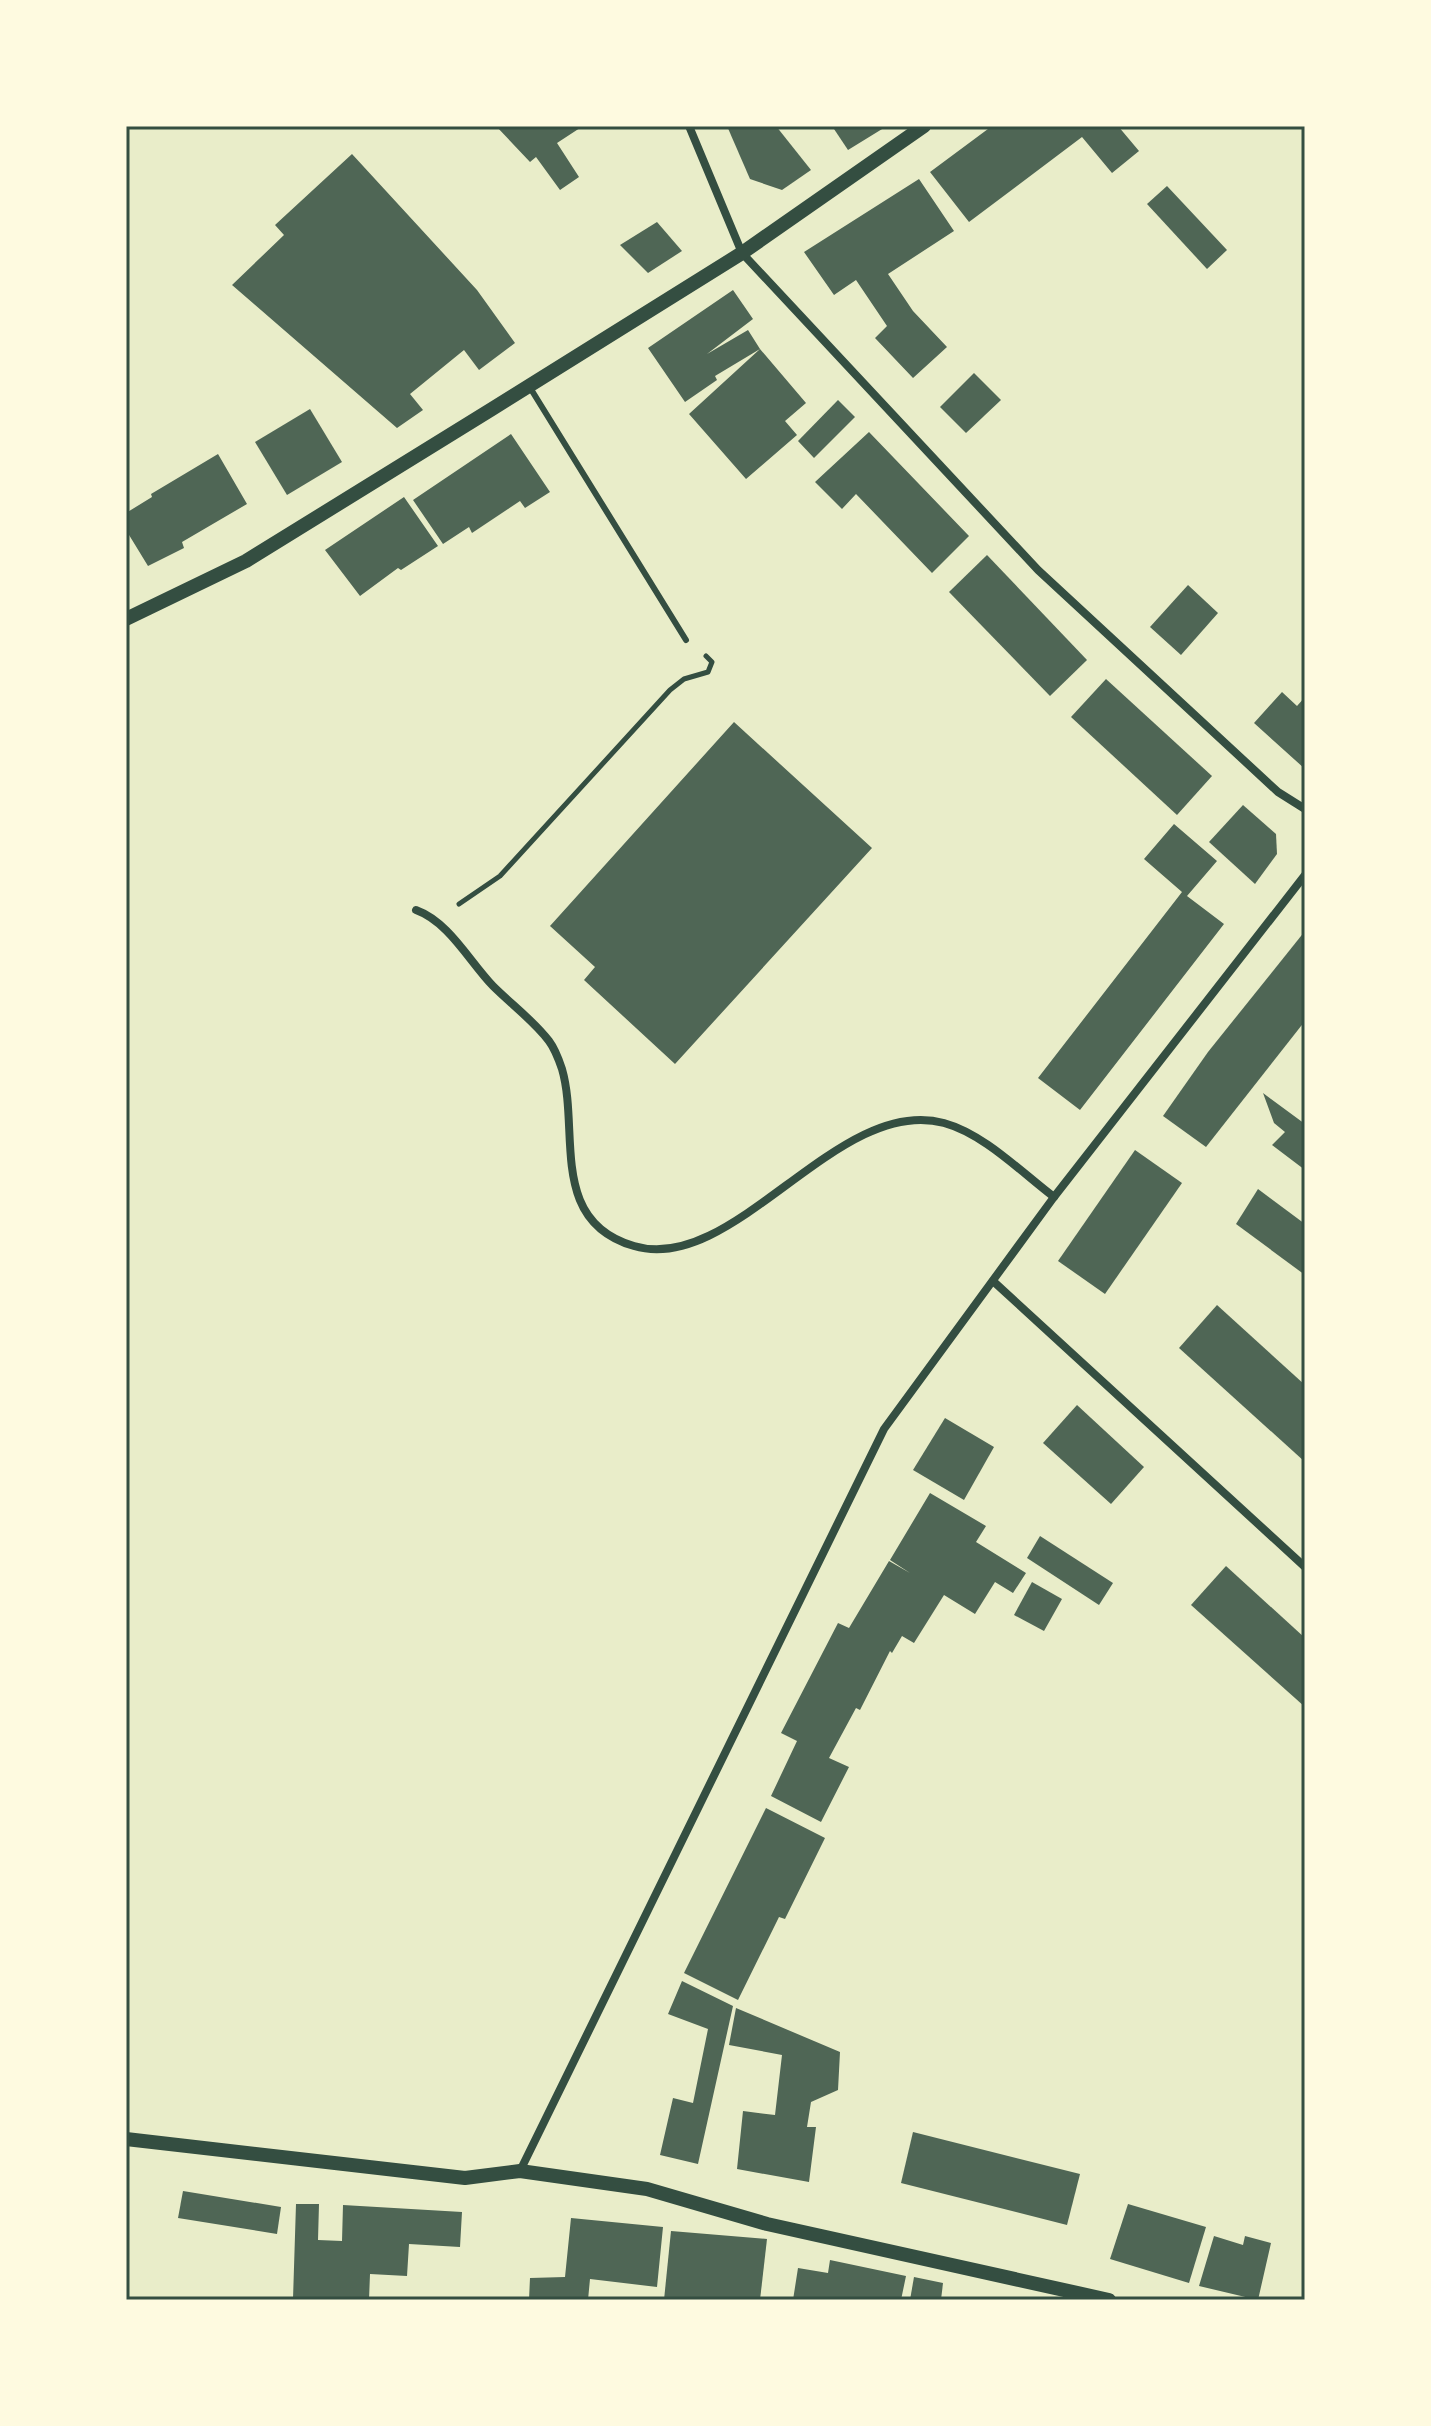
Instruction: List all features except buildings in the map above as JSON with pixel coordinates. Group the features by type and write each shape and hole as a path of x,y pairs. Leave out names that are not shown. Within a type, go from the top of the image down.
{"street":[{"path":"689,126 742,253 1038,570 1278,792 1305,809"},
{"path":"126,619 246,561 742,253 924,126"},
{"path":"520,2171 884,1429 1054,1197 1305,875"},
{"path":"416,910 436,920 491,984 548,1040 556,1054 566,1090 571,1176 587,1212 616,1239 651,1249 696,1243 858,1138 894,1121 928,1120 959,1128 1054,1197"},
{"path":"993,1281 1305,1567"},
{"path":"126,2139 465,2178 520,2171 647,2189 767,2224 1109,2300"}],"lane":[{"path":"529,386 686,640"}],"path":[{"path":"436,920 500,876 670,690 684,679 712,668 712,662 686,640"}]}
